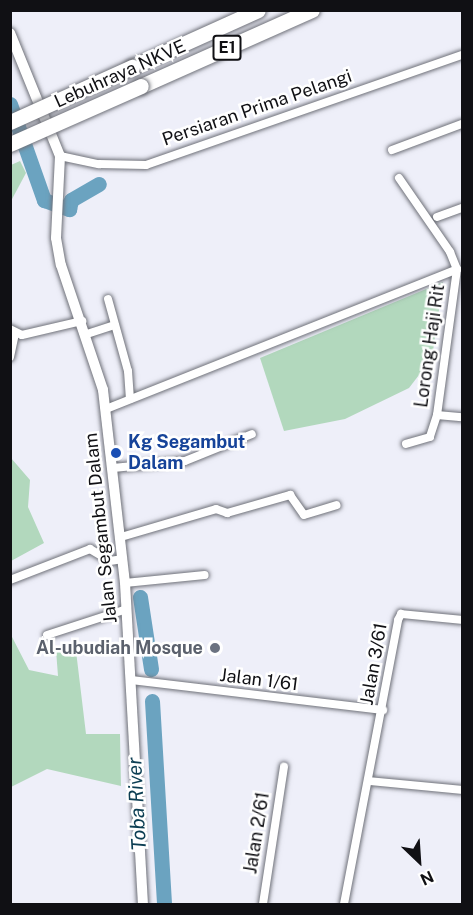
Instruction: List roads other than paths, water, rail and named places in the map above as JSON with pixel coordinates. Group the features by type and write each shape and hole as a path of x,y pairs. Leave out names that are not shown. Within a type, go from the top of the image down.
{"highway":[{"name":"Lebuhraya NKVE","path":"10,122 258,10"},
{"name":"Lebuhraya NKVE","path":"10,144 312,10"}],"street":[{"path":"10,33 60,156"},
{"name":"Persiaran Prima Pelangi","path":"60,156 99,164 146,165 462,55"},
{"path":"392,150 462,124"},
{"name":"Jalan Segambut Dalam","path":"60,156 60,197 56,221 61,265 87,334 106,409 121,537 143,904"},
{"name":"Lorong Haji Rit","path":"399,178 450,252 458,269 437,414 430,437 406,444"},
{"path":"437,217 462,208"},
{"path":"106,409 458,269"},
{"path":"108,299 128,371 130,399"},
{"path":"10,357 13,332 82,321"},
{"path":"87,334 115,325"},
{"path":"437,414 462,417"},
{"path":"113,468 184,461 252,434"},
{"path":"121,537 216,509 226,513 290,495 304,515 337,505"},
{"path":"10,580 90,549 110,561 123,559"},
{"path":"125,583 205,575"},
{"path":"47,635 127,609"},
{"name":"Jalan 3/61","path":"344,904 401,614 462,620"},
{"name":"Jalan 1/61","path":"131,680 383,710"},
{"name":"Jalan 2/61","path":"263,904 284,767"},
{"path":"369,781 462,790"}],"waterway":[{"path":"10,104 44,200 69,209 71,200 99,184"},
{"path":"140,597 151,669"},
{"name":"Toba River","path":"152,701 164,904"}],"place":[{"name":"Kg Segambut Dalam","path":"116,453"},
{"name":"Al-ubudiah Mosque","path":"215,648"}]}
